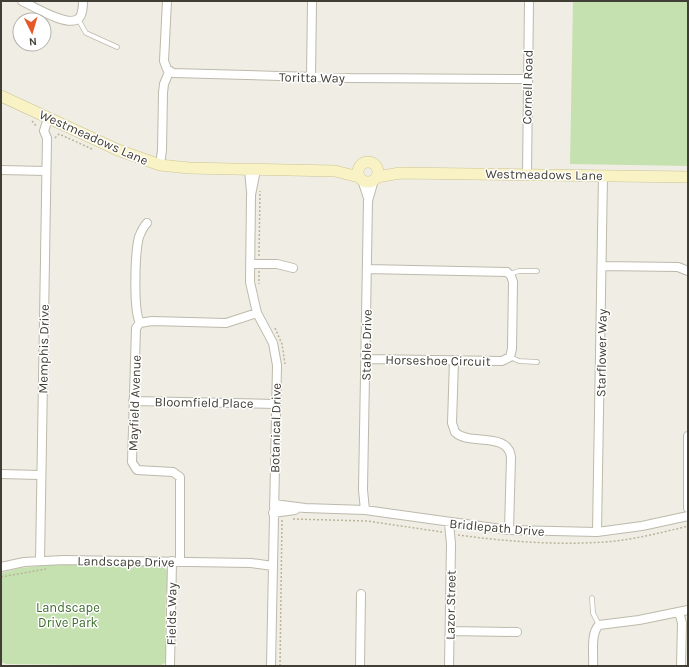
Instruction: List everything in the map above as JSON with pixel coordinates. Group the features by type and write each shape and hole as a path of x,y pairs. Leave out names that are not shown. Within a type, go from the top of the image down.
{"street":[{"path":"22,1 67,22 78,20 81,16 83,1"},
{"path":"160,165 162,150 164,84 169,72 164,61 167,1"},
{"path":"311,77 312,1"},
{"name":"Cornell Road","path":"527,174 529,1"},
{"name":"Toritta Way","path":"169,72 311,77 527,79"},
{"name":"Westmeadows Lane","path":"1,96 133,157 160,165 189,168 335,171 360,165"},
{"name":"Memphis Drive","path":"40,561 40,475 46,138 52,119"},
{"path":"369,161 376,175 368,182 361,179 358,171 360,165 369,161"},
{"path":"1,170 46,171"},
{"name":"Botanical Drive","path":"252,170 250,282 257,312 273,343 276,354 271,666"},
{"name":"Westmeadows Lane","path":"335,171 361,179"},
{"name":"Westmeadows Lane","path":"376,175 400,173 688,177"},
{"name":"Stable Drive","path":"362,510 368,201 376,175"},
{"name":"Starflower Way","path":"597,532 603,175"},
{"name":"Stable Drive","path":"361,179 368,201"},
{"path":"147,223 139,236 138,249 136,308 140,323 152,321 226,323 257,312"},
{"path":"250,264 277,264 293,268"},
{"path":"602,266 678,267 688,271"},
{"path":"367,269 502,271 510,274"},
{"name":"Horseshoe Circuit","path":"365,359 502,361 510,357 512,349 513,282 510,274"},
{"name":"Mayfield Avenue","path":"140,323 137,325 136,332 132,465 137,470 173,472 177,473 180,477 176,562"},
{"path":"454,360 452,423 455,432 463,437 501,443 509,450 509,530"},
{"name":"Bloomfield Place","path":"133,400 276,404"},
{"path":"688,436 688,508"},
{"path":"1,474 40,475"},
{"name":"Bridlepath Drive","path":"273,508 362,510 509,530 597,532 642,526 688,516"},
{"name":"Lazor Street","path":"449,666 452,523"},
{"name":"Landscape Drive","path":"1,567 40,561 64,560 273,563"},
{"name":"Fields Way","path":"170,666 176,562"},
{"path":"360,666 362,594"},
{"path":"593,666 594,636 599,625 688,610"},
{"path":"679,612 682,629 681,666"},
{"path":"450,631 518,632"}],"lane":[{"path":"78,20 86,33 117,47"},
{"path":"510,274 519,271 537,271"},
{"name":"Horseshoe Circuit","path":"510,357 519,361 537,362"},
{"path":"592,598 593,613 599,625"}],"path":[{"path":"28,119 34,122 37,132"},
{"path":"46,138 55,138 60,134 92,149"},
{"path":"1,576 52,569"},
{"path":"272,577 281,577"}],"green space":[{"path":"573,1 688,1 688,166 570,164"},
{"name":"Landscape Drive Park","path":"58,564 159,566 166,569 169,576 168,590 166,592 166,662 160,666 6,664 1,662 1,573 20,568"}]}
